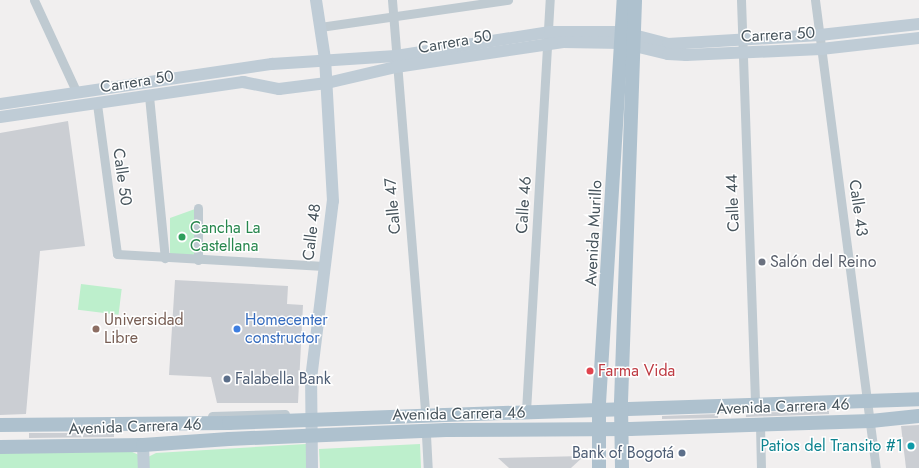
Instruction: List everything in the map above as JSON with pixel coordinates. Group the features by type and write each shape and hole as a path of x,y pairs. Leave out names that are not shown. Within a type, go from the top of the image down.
{"main road":[{"name":"Avenida Murillo","path":"622,468 621,429 628,39 624,0"},
{"name":"Avenida Murillo","path":"600,468 599,409 628,39 635,0"},
{"name":"Avenida Carrera 46","path":"0,425 229,423 622,408 869,402 919,399"},
{"name":"Avenida Carrera 46","path":"0,447 144,446 229,440 452,430 579,430 760,425 870,421 919,416"},
{"path":"579,430 591,437 599,450"}],"street":[{"path":"34,0 77,93"},
{"name":"Calle 48","path":"312,468 310,413 324,266 333,202 325,59 316,0"},
{"name":"Calle 47","path":"392,0 392,17 425,409"},
{"path":"320,27 508,0"},
{"name":"Calle 46","path":"526,412 549,38 550,0"},
{"name":"Calle 44","path":"741,0 755,404"},
{"name":"Calle 43","path":"815,0 869,402 876,468"},
{"name":"Carrera 50","path":"0,104 325,59 396,61 549,38 628,39 668,44 820,35 919,24"},
{"name":"Carrera 50","path":"628,39 668,54 821,49 919,38"},
{"path":"347,80 339,69 348,59"},
{"path":"309,61 316,65 318,72 311,85"},
{"name":"Carrera 50","path":"0,117 243,82 279,89 327,83 347,80 396,61"},
{"path":"149,96 165,258 324,266"},
{"name":"Calle 50","path":"97,104 117,254 165,258"},
{"path":"198,208 198,260"},
{"path":"175,423 209,417 450,408 452,414"},
{"path":"760,425 761,468"},
{"path":"178,444 311,442 426,435 450,435 452,430"},
{"path":"426,435 428,468"},
{"path":"144,446 144,468"}],"green space":[{"name":"Cancha La Castellana","path":"195,209 195,258 170,255 170,218"},
{"path":"81,284 122,289 119,315 78,310"},
{"path":"306,444 307,468 148,468 148,457 156,453"},
{"path":"420,444 421,468 320,468 319,449"},
{"path":"0,450 130,451 139,455 140,468 0,468"}],"building":[{"path":"68,121 85,246 40,251 26,414 0,415 0,133"},
{"name":"Homecenter constructor","path":"175,280 288,286 287,304 303,305 298,403 217,403 211,377 169,375"},
{"path":"829,411 829,414 746,417 746,413"},
{"path":"718,414 718,418 662,419 662,416"},
{"name":"Patios del Transito #1","path":"919,425 919,468 906,468 901,426"},
{"path":"29,433 114,433 114,437 29,438"},
{"path":"584,456 571,468 509,468 498,458"}],"place":[{"name":"Cancha La Castellana","path":"182,237"},
{"name":"Salón del Reino","path":"762,262"},
{"name":"Universidad Libre","path":"96,329"},
{"name":"Homecenter constructor","path":"237,329"},
{"name":"Farma Vida","path":"590,371"},
{"name":"Falabella Bank","path":"227,379"},
{"name":"Patios del Transito #1","path":"911,446"},
{"name":"Bank of Bogotá","path":"682,453"}]}
